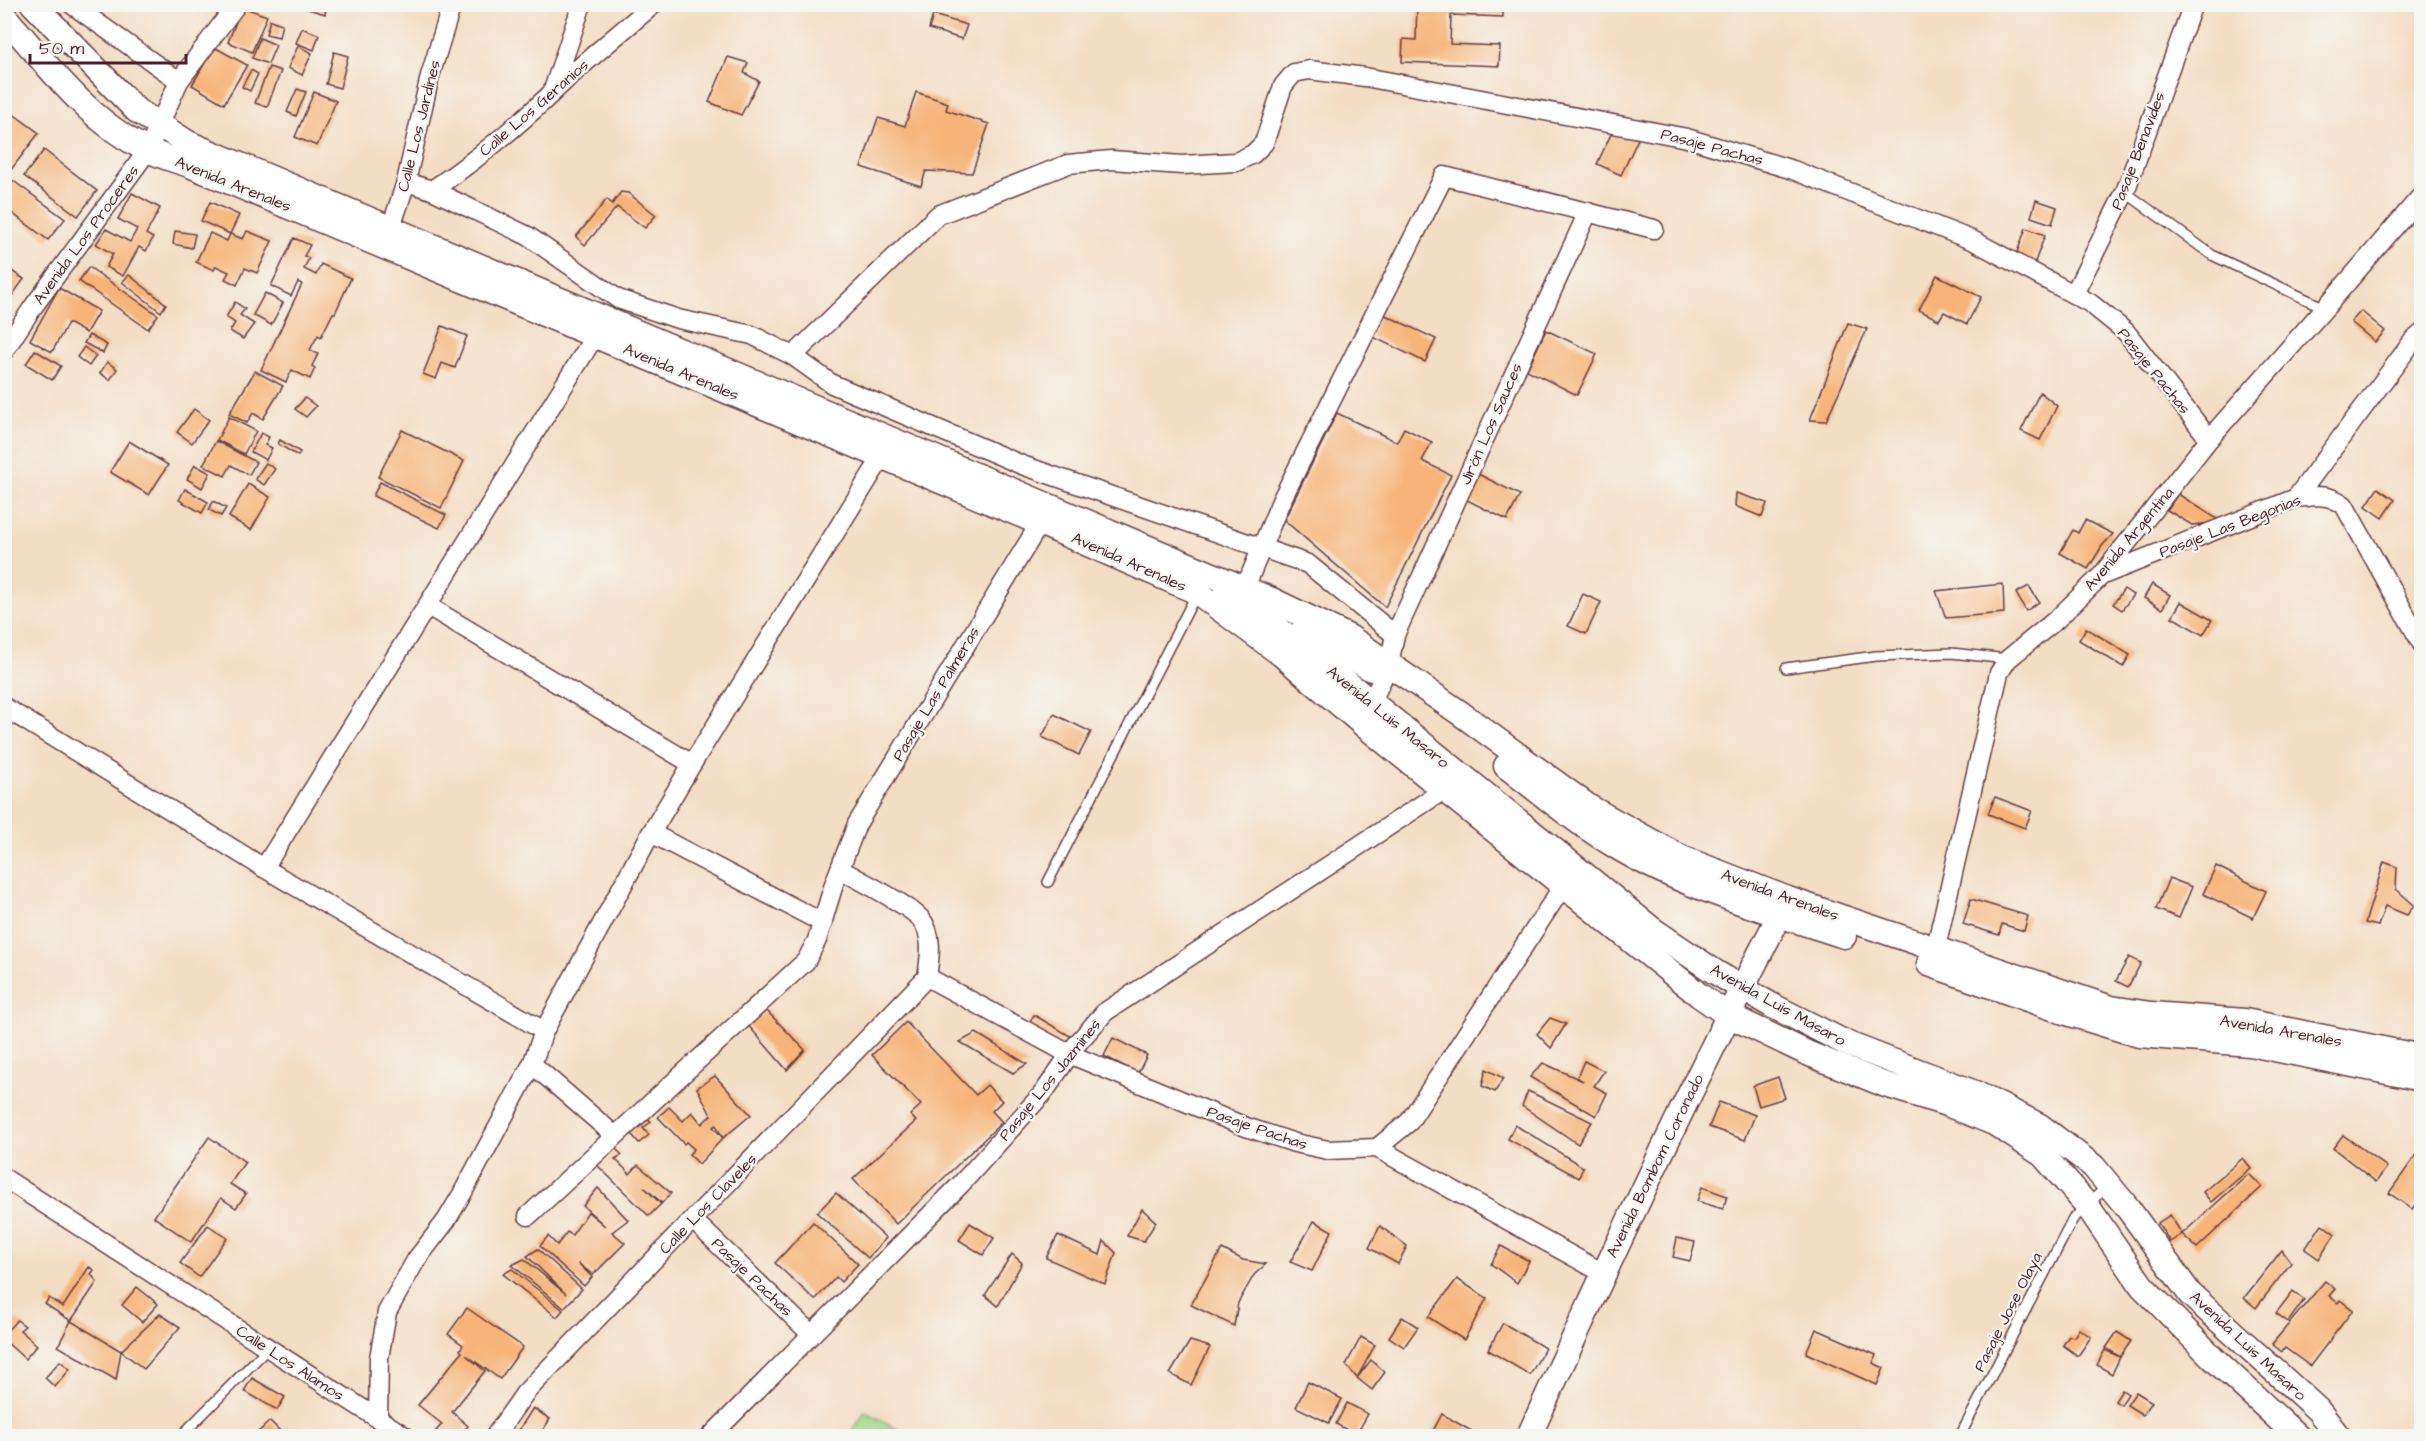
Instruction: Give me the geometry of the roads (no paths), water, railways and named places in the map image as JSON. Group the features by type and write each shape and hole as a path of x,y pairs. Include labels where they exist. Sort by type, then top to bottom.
{"main road":[{"path":"33,4 136,110 188,142 388,238"},
{"name":"Avenida Arenales","path":"4,16 78,99 110,126 148,150 388,238 600,328 882,457 1040,523 1200,582 1281,654 1368,715"},
{"path":"600,328 1240,599 1349,637 1415,697 1471,737 1560,809 1618,848 1671,874 1784,907 1934,957 2061,1011 2139,1035 2250,1044 2421,1079"},
{"path":"1240,599 1264,619 1386,670"},
{"name":"Avenida Luis Masaro","path":"1264,619 1368,715 1444,790 1699,995 1728,1015 1807,1053 1883,1084 1947,1104 1994,1123 2043,1155 2086,1204 2142,1286 2297,1437"},
{"name":"Avenida Luis Masaro","path":"1368,715 1653,930 1742,988 1848,1044 1975,1093 2040,1126 2093,1166 2190,1294 2318,1410 2338,1437"},
{"name":"Avenida Bombom Coronado","path":"1529,1437 1603,1273 1728,1015 1784,907"},
{"name":"Avenida Arenales","path":"1934,957 2111,1008 2151,1014 2244,1021 2421,1057"}],"street":[{"path":"70,4 179,81"},
{"name":"Avenida Los Proceres","path":"4,351 33,307 148,150 179,81 237,4"},
{"name":"Calle Los Jardines","path":"388,238 406,182 430,76 452,4"},
{"path":"553,92 582,4"},
{"name":"Calle Los Geranios","path":"432,190 537,109 553,92 654,4"},
{"name":"Pasaje Benavides","path":"2074,294 2125,192 2193,4"},
{"name":"Pasaje Pachas","path":"793,356 938,215 1068,164 1111,160 1182,165 1236,162 1253,154 1264,143 1283,86 1294,72 1309,70 1365,77 1687,138 1793,170 1974,241 2090,303 2126,332 2209,440"},
{"path":"1240,599 1281,501 1444,176 1654,229"},
{"path":"406,182 432,190 528,236 618,299 678,319 752,335 793,356 832,384 1022,465 1262,546 1308,564 1395,635"},
{"name":"Avenida Argentina","path":"1934,957 1999,673 2008,659 2057,619 2101,576 2209,440 2421,195"},
{"name":"Jirón Los Sauces","path":"1386,670 1395,635 1588,212"},
{"path":"264,868 600,328"},
{"path":"2296,498 2421,333"},
{"path":"378,1419 379,1358 387,1312 416,1260 446,1221 532,1064 544,1031 651,833 882,457"},
{"name":"Pasaje Las Begonias","path":"2101,576 2296,498 2320,495 2334,497 2344,505 2419,630"},
{"name":"Pasaje Las Palmeras","path":"528,1216 806,961 817,940 857,824 1040,523"},
{"path":"428,606 692,764"},
{"path":"1368,715 1386,670"},
{"path":"4,707 264,868 544,1031"},
{"name":"Pasaje Los Jazmines","path":"711,1437 961,1184 1044,1092 1069,1054 1105,1012 1444,790"},
{"path":"651,833 823,923"},
{"path":"840,869 921,919 928,934 930,953 927,976"},
{"path":"1563,886 1409,1122 1377,1148 1603,1273"},
{"name":"Pasaje Pachas","path":"927,976 1069,1054 1246,1127 1295,1143 1328,1149 1377,1148"},
{"name":"Calle Los Claveles","path":"495,1437 525,1394 927,976"},
{"path":"532,1064 614,1135"},
{"name":"Calle Los Alamos","path":"4,1178 405,1437"},
{"name":"Pasaje Pachas","path":"693,1220 811,1334"}],"lane":[{"path":"2125,192 2211,255 2325,308"},
{"path":"1048,882 1200,582"},
{"path":"1786,668 1887,655 1951,653 2008,659"},
{"name":"Pasaje Jose Olaya","path":"1960,1437 2073,1219 2108,1185"},
{"path":"181,1437 267,1349"}]}
